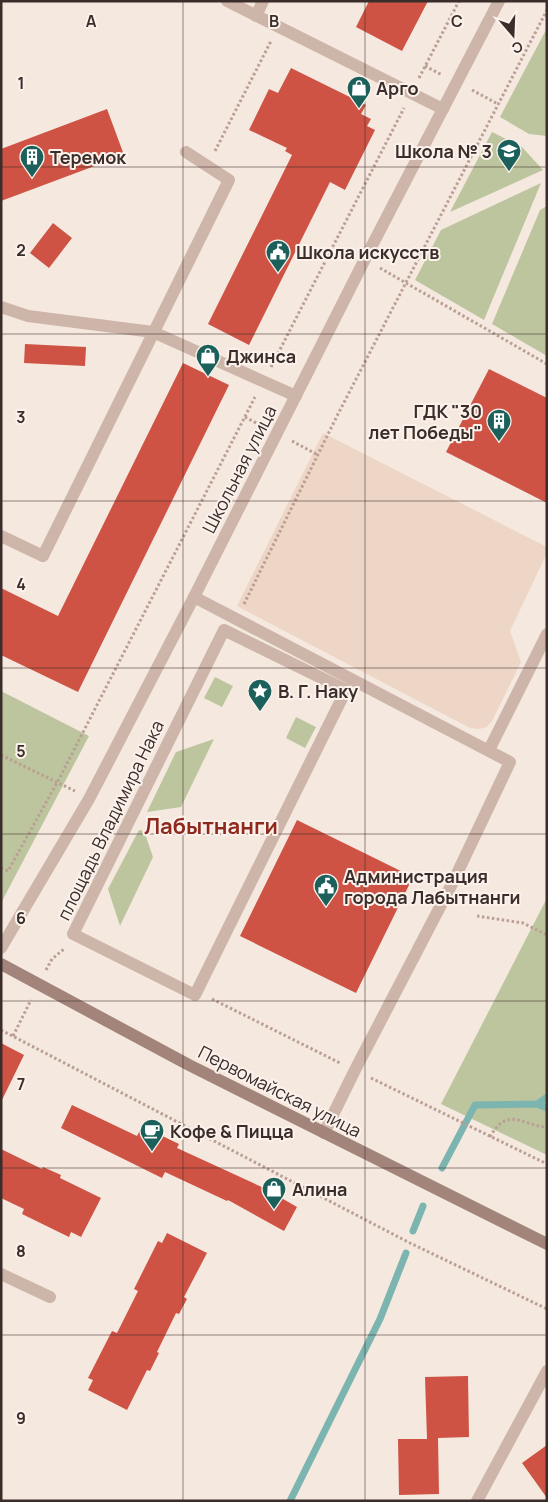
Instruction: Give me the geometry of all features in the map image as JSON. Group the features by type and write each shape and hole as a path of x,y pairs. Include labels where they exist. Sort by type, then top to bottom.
{"main road":[{"name":"Первомайская улица","path":"1,964 189,1065 547,1244"}],"street":[{"path":"227,1 444,109"},
{"path":"256,16 263,1"},
{"name":"Школьная улица","path":"1,948 88,799 194,597 365,259 499,1"},
{"path":"1,536 43,556 229,180 186,152"},
{"path":"1,307 28,316 154,332 296,396"},
{"path":"194,597 510,762 453,882 324,1133"},
{"name":"площадь Владимира Нака","path":"224,630 346,690 197,991 195,995 72,934 224,630"},
{"path":"489,750 547,634"},
{"path":"1,1274 50,1297"},
{"path":"477,1501 547,1371"}],"path":[{"path":"394,305 547,10"},
{"path":"208,165 278,27"},
{"path":"365,259 547,364"},
{"path":"1,755 58,781 8,871 1,868"},
{"path":"477,916 523,923 547,936"},
{"path":"13,1036 52,959 78,937"},
{"path":"197,991 276,1030"},
{"path":"1,1030 410,1243 547,1309"},
{"path":"445,1114 547,1164"},
{"path":"490,1137 497,1125 505,1120 526,1121 547,1127"}],"green space":[{"path":"547,28 547,136 529,134 500,117"},
{"path":"492,132 522,147 543,170 450,212"},
{"path":"541,183 484,320 415,280 441,230"},
{"path":"547,206 547,356 492,324 540,210"},
{"path":"215,677 233,686 222,707 204,698"},
{"path":"1,691 89,736 1,903"},
{"path":"296,717 316,727 305,748 286,738"},
{"path":"214,739 181,807 147,812 176,752"},
{"path":"139,830 144,831 153,857 120,926 108,889"},
{"path":"547,898 547,1155 441,1104"}],"shaded area":[{"path":"323,433 547,547 547,553 510,631 521,662 492,721 487,727 479,729 470,728 237,606"}],"building":[{"path":"369,1 428,1 402,51 356,27"},
{"path":"291,68 366,105 361,114 371,119 367,126 375,130 345,190 330,182 249,345 208,324 292,155 285,151 287,148 249,130 269,89 278,93"},
{"name":"Теремок","path":"107,109 124,155 1,201 1,149"},
{"path":"53,223 72,238 49,268 30,253"},
{"path":"25,344 86,347 85,366 24,363"},
{"path":"183,363 229,385 78,692 1,655 1,588 58,616"},
{"name":"ГДК \"30 лет Победы\"","path":"489,369 547,398 547,503 446,452"},
{"name":"Администрация города Лабытнанги","path":"297,820 413,877 356,993 240,936"},
{"path":"1,1043 24,1055 1,1102"},
{"path":"72,1105 137,1136 142,1126 179,1144 177,1148 264,1188 297,1207 284,1231 228,1200 165,1172 162,1178 61,1128"},
{"path":"1,1149 42,1169 43,1167 61,1175 60,1178 101,1198 81,1237 71,1232 69,1237 22,1214 24,1209 1,1198"},
{"path":"167,1233 207,1253 184,1297 187,1299 179,1314 176,1313 150,1371 147,1370 127,1410 88,1390 93,1380 88,1378 112,1331 117,1333 138,1291 134,1289 158,1241 162,1243"},
{"path":"468,1376 469,1437 438,1438 439,1494 399,1495 398,1439 427,1439 425,1377"},
{"path":"547,1445 547,1498 522,1463"}],"waterway":[{"path":"537,1104 547,1097"},
{"path":"442,1168 475,1105 537,1104 547,1108"},
{"path":"413,1231 423,1206"},
{"path":"290,1501 380,1319 406,1253"}],"place":[{"name":"Арго","path":"359,109"},
{"name":"Школа № 3","path":"509,172"},
{"name":"Теремок","path":"32,178"},
{"name":"Школа искусств","path":"278,273"},
{"name":"Джинса","path":"208,377"},
{"name":"ГДК \"30 лет Победы\"","path":"499,442"},
{"name":"В. Г. Наку","path":"260,712"},
{"name":"Администрация города Лабытнанги","path":"326,907"},
{"name":"Кофе & Пицца","path":"152,1152"},
{"name":"Алина","path":"274,1210"}],"district":[{"name":"Лабытнанги","path":"211,826"}]}
